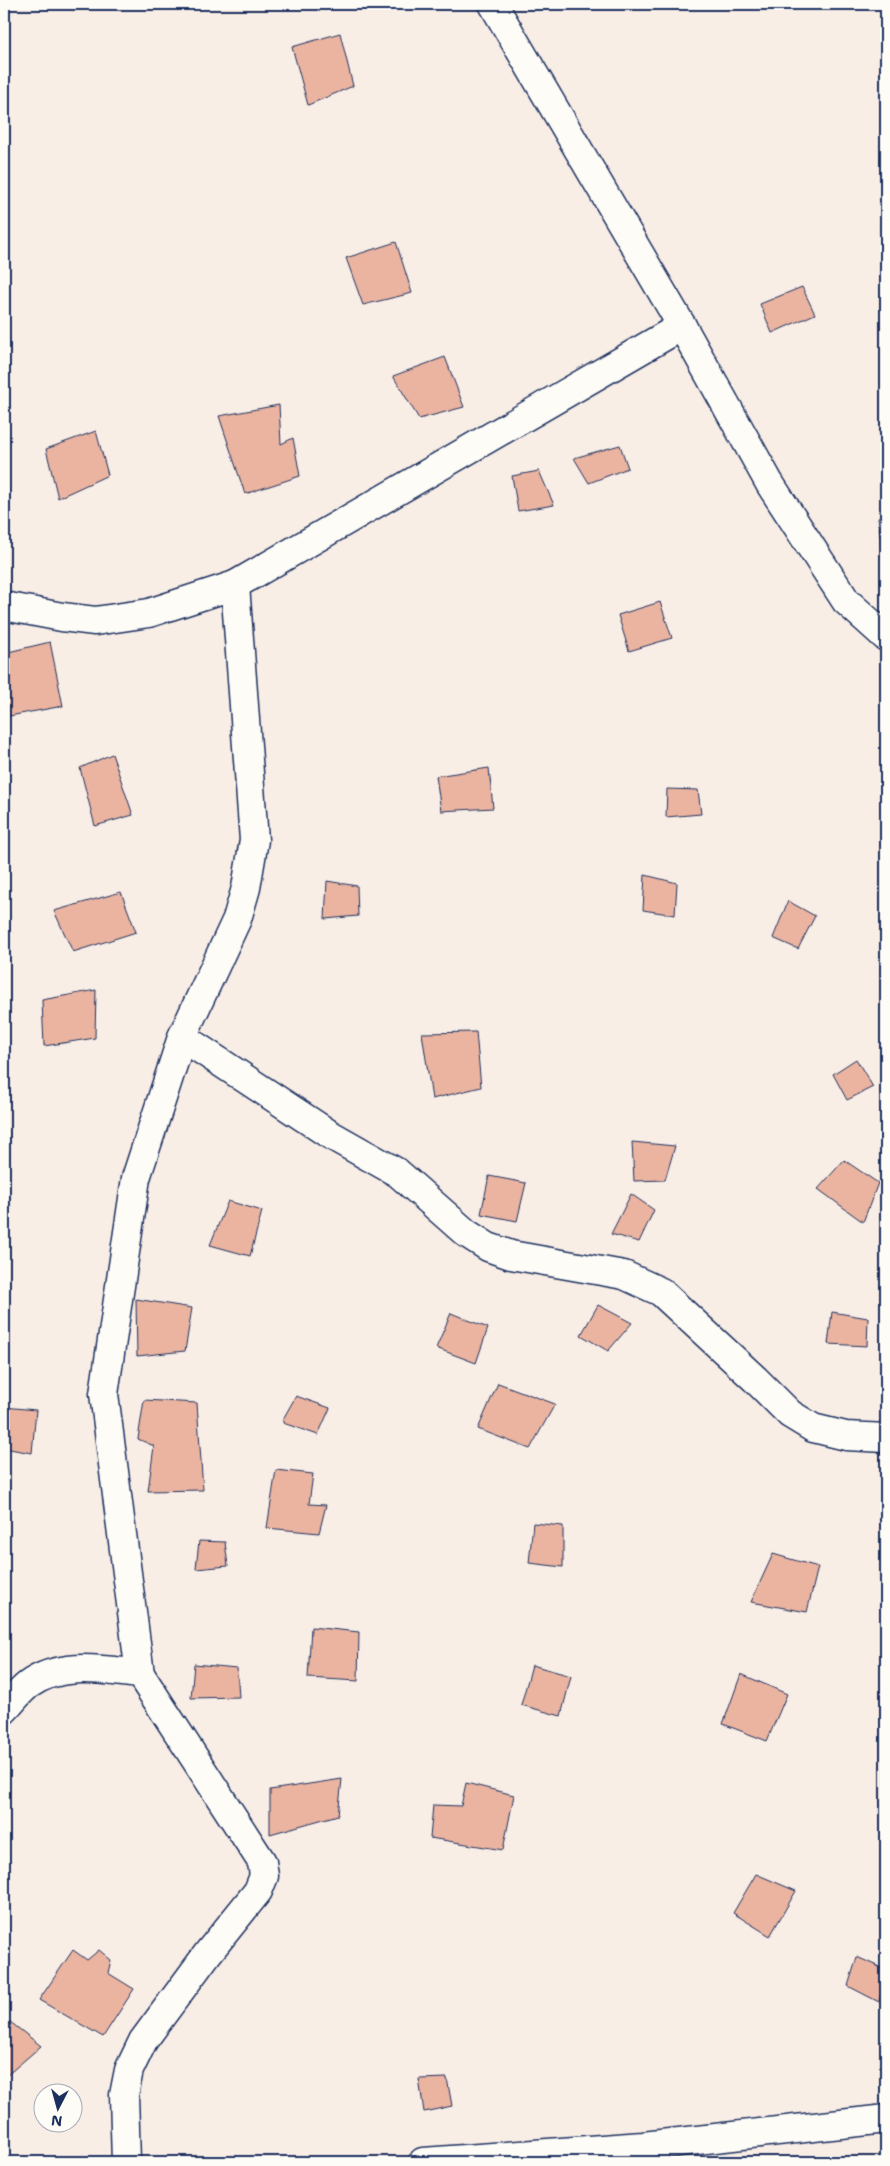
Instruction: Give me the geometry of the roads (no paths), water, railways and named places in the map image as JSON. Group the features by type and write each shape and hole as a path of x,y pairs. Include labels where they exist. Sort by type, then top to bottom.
{"street":[{"path":"493,4 682,326 770,484 846,602 886,637"},
{"path":"4,606 95,621 149,614 235,585 682,326"},
{"path":"126,2162 124,2095 128,2070 142,2041 258,1890 264,1876 262,1862 140,1674 104,1394 136,1178 182,1037 237,919 246,888 254,840 235,585"},
{"path":"182,1037 329,1134 398,1173 466,1233 488,1247 511,1255 624,1275 661,1292 790,1414 813,1428 837,1434 886,1438"},
{"path":"4,1710 29,1685 54,1673 75,1669 140,1674"},
{"path":"423,2162 643,2146 886,2119"}]}
